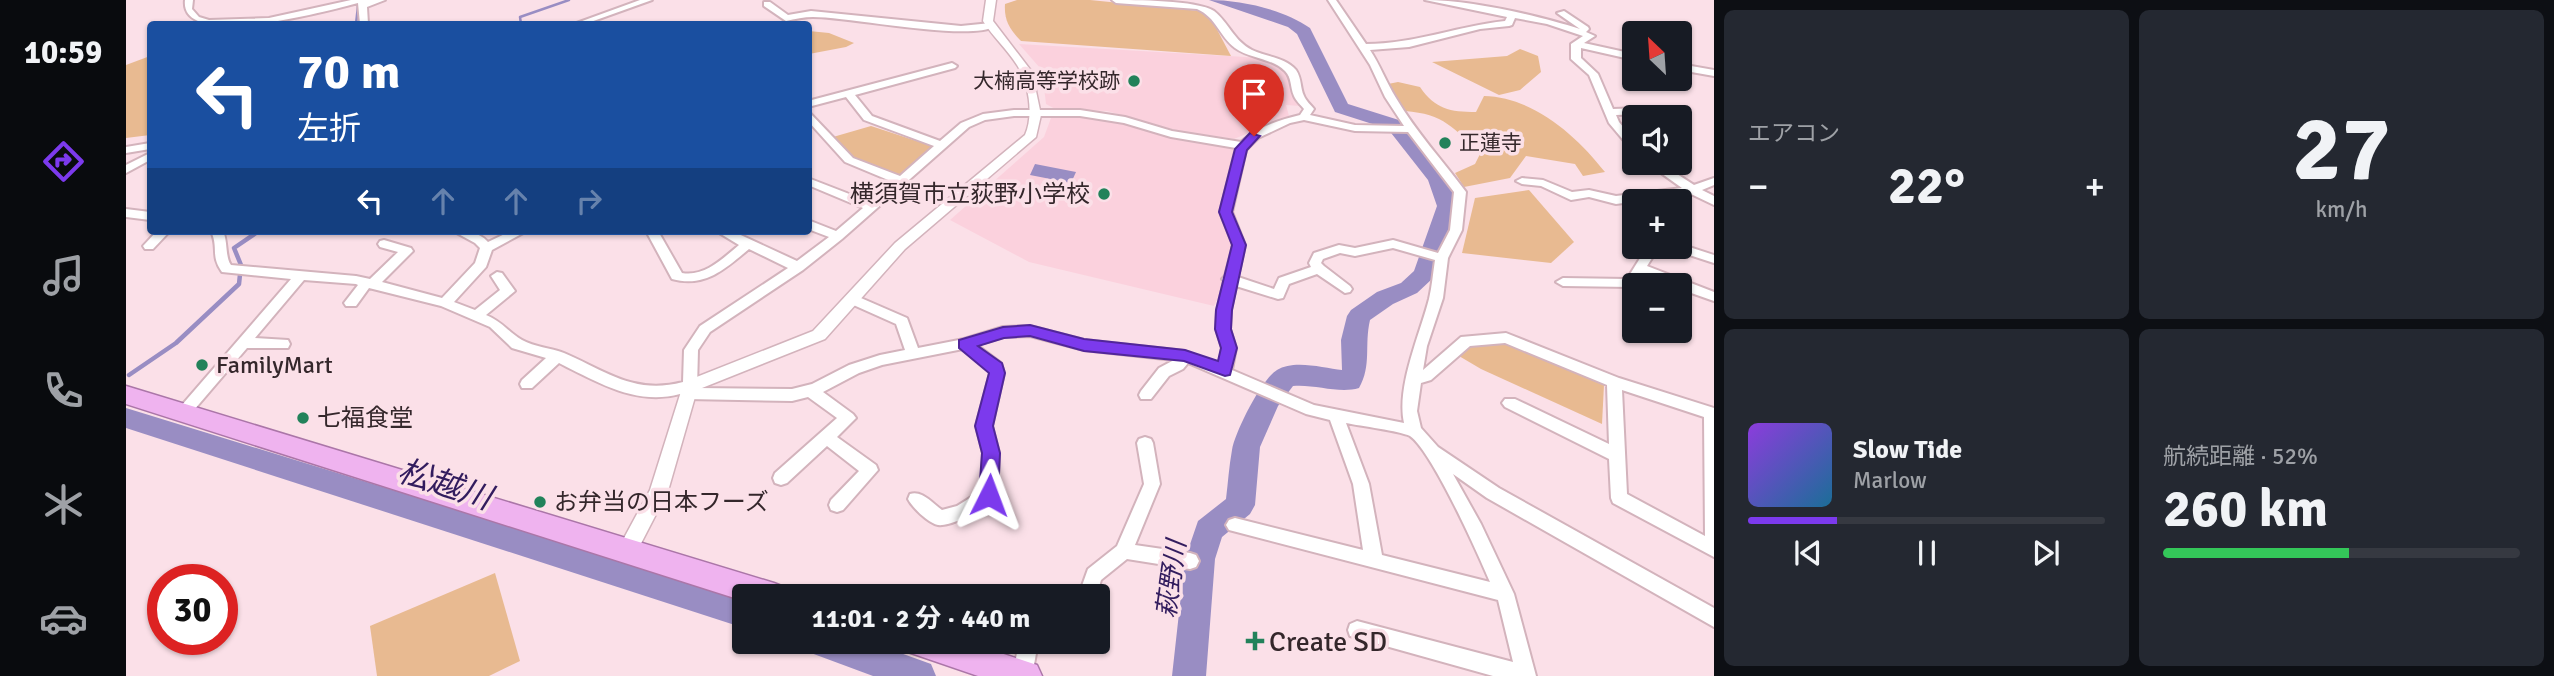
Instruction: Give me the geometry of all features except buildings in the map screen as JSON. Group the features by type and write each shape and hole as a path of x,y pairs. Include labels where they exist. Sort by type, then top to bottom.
{"highway":[{"path":"126,395 732,584"},
{"path":"956,654 1025,676"}],"street":[{"path":"189,0 188,9 196,19 202,21"},
{"path":"269,21 381,0"},
{"path":"587,21 648,0"},
{"path":"689,389 819,335 855,300 900,246 1030,137 1036,126 1036,114 1029,71 991,26 987,16 992,0"},
{"path":"1116,0 1158,2 1210,11 1238,46 1286,67 1299,81 1299,97 1309,109 1304,117"},
{"path":"1332,0 1364,47 1411,129 1460,192 1456,230 1438,256 1436,298 1420,346 1409,411 1414,431 1432,451 1475,529 1504,594 1525,676 1357,630"},
{"path":"1429,0 1549,22 1590,36"},
{"path":"362,2 364,21"},
{"path":"767,4 786,18 811,15 961,29 991,26"},
{"path":"1561,13 1584,27 1590,36"},
{"path":"1364,47 1412,46 1475,27 1508,23 1512,15"},
{"path":"1576,44 1590,36"},
{"path":"1576,44 1622,54"},
{"path":"1576,44 1576,60 1592,74 1608,112 1622,130"},
{"path":"812,103 952,66"},
{"path":"1692,69 1714,73"},
{"path":"847,92 868,118 942,145"},
{"path":"1608,112 1622,112"},
{"path":"627,551 659,491 689,389 691,350 705,330 798,267 838,236 965,125 983,117 1100,115 1171,134 1243,146"},
{"path":"1225,370 1229,348 1223,329 1229,279 1239,258 1239,245 1226,212 1243,146 1254,136 1287,121 1304,117 1355,128 1411,129"},
{"path":"812,118 849,160 902,181"},
{"path":"812,131 821,128"},
{"path":"126,150 147,146"},
{"path":"126,170 147,158"},
{"path":"1671,175 1714,201"},
{"path":"1522,181 1543,183 1571,196 1589,193 1622,202"},
{"path":"1616,200 1693,190 1714,181"},
{"path":"812,183 872,207"},
{"path":"126,213 147,216"},
{"path":"812,226 838,236"},
{"path":"149,246 160,235"},
{"path":"219,235 222,242 221,261 227,269 370,283 445,303 495,324 517,344 557,356 616,385 638,391 667,392 689,389 792,395 811,391 854,369 913,353 965,344 1003,332 1030,331 1084,345 1185,356 1225,370 1311,410 1414,431"},
{"path":"468,235 479,240 486,248"},
{"path":"445,303 481,264 486,248 513,235"},
{"path":"654,235 677,276 688,280 703,278 748,244"},
{"path":"730,235 798,267"},
{"path":"351,303 407,251 384,244"},
{"path":"1345,289 1319,269 1315,263 1318,256 1339,250 1355,252 1393,244 1438,256"},
{"path":"1692,252 1714,259"},
{"path":"1563,282 1631,283 1645,259"},
{"path":"1639,268 1714,297"},
{"path":"1229,279 1278,295 1284,281 1319,269"},
{"path":"183,413 301,275"},
{"path":"475,317 508,291 497,276"},
{"path":"855,300 902,321 913,353"},
{"path":"1414,379 1426,376 1466,341 1506,338 1614,382 1713,414 1713,549 1619,498 1614,382"},
{"path":"243,343 282,344"},
{"path":"916,499 939,518 961,512 989,495 991,453 984,426 997,373 996,367 965,344"},
{"path":"527,384 557,356"},
{"path":"1146,395 1164,372 1178,365 1185,356"},
{"path":"781,478 848,418 811,391"},
{"path":"1510,403 1617,455"},
{"path":"1336,416 1364,497 1374,562"},
{"path":"826,437 870,470 837,505"},
{"path":"1091,584 1094,575 1124,551 1152,484 1145,443"},
{"path":"1432,451 1493,493 1714,618"},
{"path":"1236,525 1504,594"},
{"path":"1124,551 1190,561"},
{"path":"1025,676 1028,654"}],"shaded area":[{"path":"1017,0 1090,0 1200,11 1211,18 1231,56 1021,41 1010,28 1005,15 1005,4"},
{"path":"812,31 829,33 854,43 812,53"},
{"path":"1019,44 1263,58 1288,73 1294,98 1300,106 1286,105 1289,116 1234,139 1179,131 1107,111 1057,110 1046,104 1044,87 1050,84 1051,69 1040,68"},
{"path":"1520,49 1538,56 1541,72 1520,90 1499,95 1432,62 1507,56"},
{"path":"147,57 147,135 126,138 126,65"},
{"path":"1398,82 1420,87 1437,105 1451,110 1476,112 1484,96 1520,103 1552,120 1567,132 1605,172 1583,176 1575,164 1526,156 1510,178 1464,187 1455,173 1475,164 1480,154 1439,119 1405,111 1388,84"},
{"name":"横須賀市立荻野小学校","path":"1092,116 1233,146 1239,151 1225,213 1238,258 1214,306 1029,262 950,220 1044,137 1051,118"},
{"path":"871,126 935,147 901,176 853,157 833,137"},
{"path":"1035,164 1076,172 1071,183 1030,175"},
{"path":"1529,190 1574,242 1551,263 1462,253 1475,198"},
{"path":"1508,342 1604,385 1602,424 1481,369 1459,356 1471,344"},
{"path":"495,573 520,661 489,676 377,676 370,626"}],"waterway":[{"path":"354,0 358,6 356,21"},
{"path":"521,21 520,17 569,0"},
{"name":"萩野川","path":"1189,676 1200,559 1209,530 1240,505 1246,447 1267,401 1286,377 1308,375 1350,381 1355,372 1353,340 1359,316 1385,298 1409,288 1424,274 1447,206 1438,179 1395,125 1341,108 1304,31 1294,24 1216,0"},
{"path":"129,375 176,343 239,284 241,265 234,248 253,235"},
{"name":"松越川","path":"126,418 732,609"},
{"name":"松越川","path":"857,654 919,676"}],"place":[{"name":"大楠高等学校跡","path":"1134,81"},
{"name":"正蓮寺","path":"1445,143"},
{"name":"横須賀市立荻野小学校","path":"1104,194"},
{"name":"FamilyMart","path":"202,365"},
{"name":"七福食堂","path":"303,418"},
{"name":"お弁当の日本フーズ","path":"540,502"},
{"name":"Create SD","path":"1255,641"}],"route":[{"path":"989,495 991,453 984,426 997,373 996,367 965,344 1003,332 1030,331 1084,345 1185,356 1225,370 1229,348 1223,329 1224,310 1229,279 1239,258 1239,245 1226,212 1241,149 1254,136"}]}
